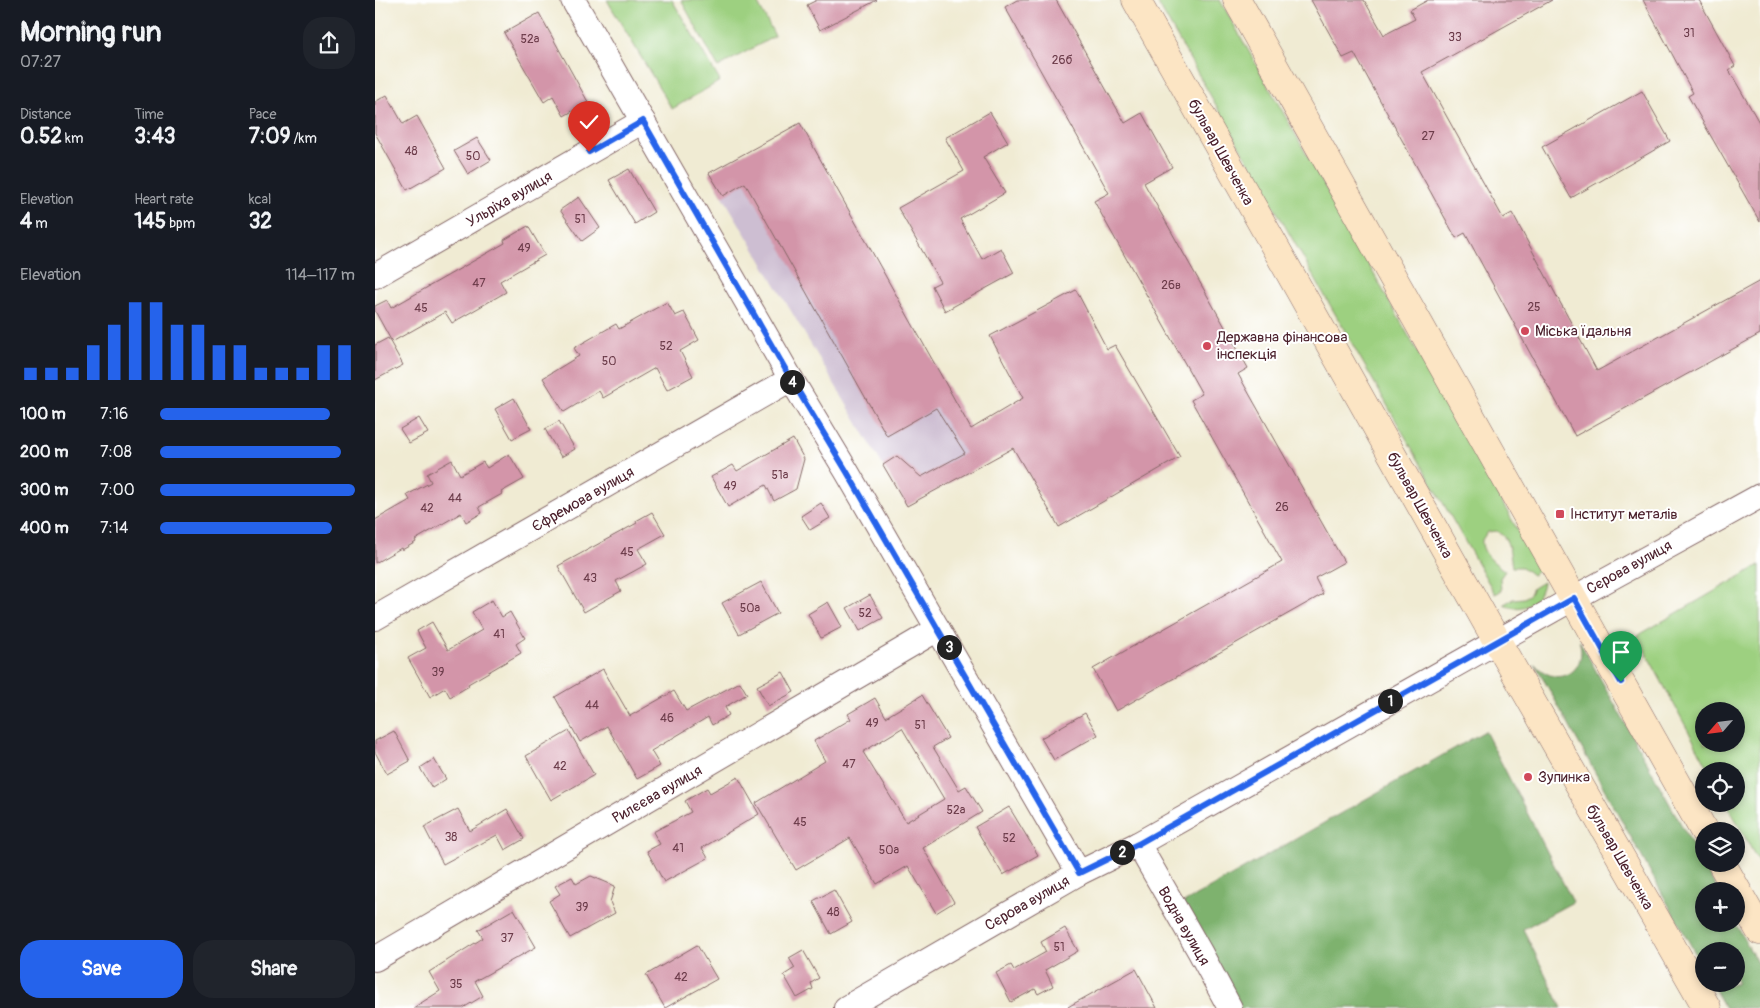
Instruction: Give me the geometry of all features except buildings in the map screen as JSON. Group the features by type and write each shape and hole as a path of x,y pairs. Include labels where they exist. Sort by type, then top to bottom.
{"main road":[{"name":"бульвар Шевченка","path":"1136,0 1497,641 1707,1008"},
{"path":"1237,0 1699,822"},
{"path":"1727,872 1760,931"}],"street":[{"path":"573,0 1079,873"},
{"name":"Ульріха вулиця","path":"375,276 643,121"},
{"name":"Єфремова вулиця","path":"375,618 791,379"},
{"name":"Сєрова вулиця","path":"846,1008 1079,873 1138,844 1497,641 1760,496"},
{"name":"Рилєєва вулиця","path":"375,959 938,629"},
{"name":"Водна вулиця","path":"1138,844 1230,1008"}],"shaded area":[{"path":"800,123 989,461 907,506 709,173"}],"green space":[{"path":"607,0 672,0 720,81 672,109"},
{"path":"681,0 756,0 775,36 718,67"},
{"path":"1156,0 1220,0 1540,570 1532,575 1522,567 1512,567 1509,546 1504,537 1496,531 1487,532 1482,540 1484,550 1489,558 1505,571 1500,578 1501,591 1495,594"},
{"path":"1760,565 1760,865 1745,837 1745,822 1737,822 1731,812 1745,812 1745,762 1705,762 1700,752 1745,752 1745,702 1695,702 1695,743 1637,636"},
{"path":"1543,582 1538,595 1530,604 1518,608 1504,604 1513,599 1524,598 1530,594 1533,588"},
{"path":"1579,640 1695,849 1695,872 1707,872 1713,882 1695,882 1695,932 1740,932 1760,968 1760,1008 1725,1008 1716,992 1745,992 1745,942 1695,942 1695,953 1535,664 1544,672 1553,676 1569,674 1575,669 1581,651"},
{"path":"1485,731 1573,902 1523,929 1562,1008 1237,1008 1180,905"}],"place":[{"name":"Міська їдальня","path":"1525,331"},
{"name":"Державна фінансова інспекція","path":"1207,346"},
{"name":"Інститут металів","path":"1560,514"},
{"name":"Зупинка","path":"1528,777"}],"route":[{"path":"589,152 643,121 1079,873 1138,844 1574,598 1621,682"}]}
